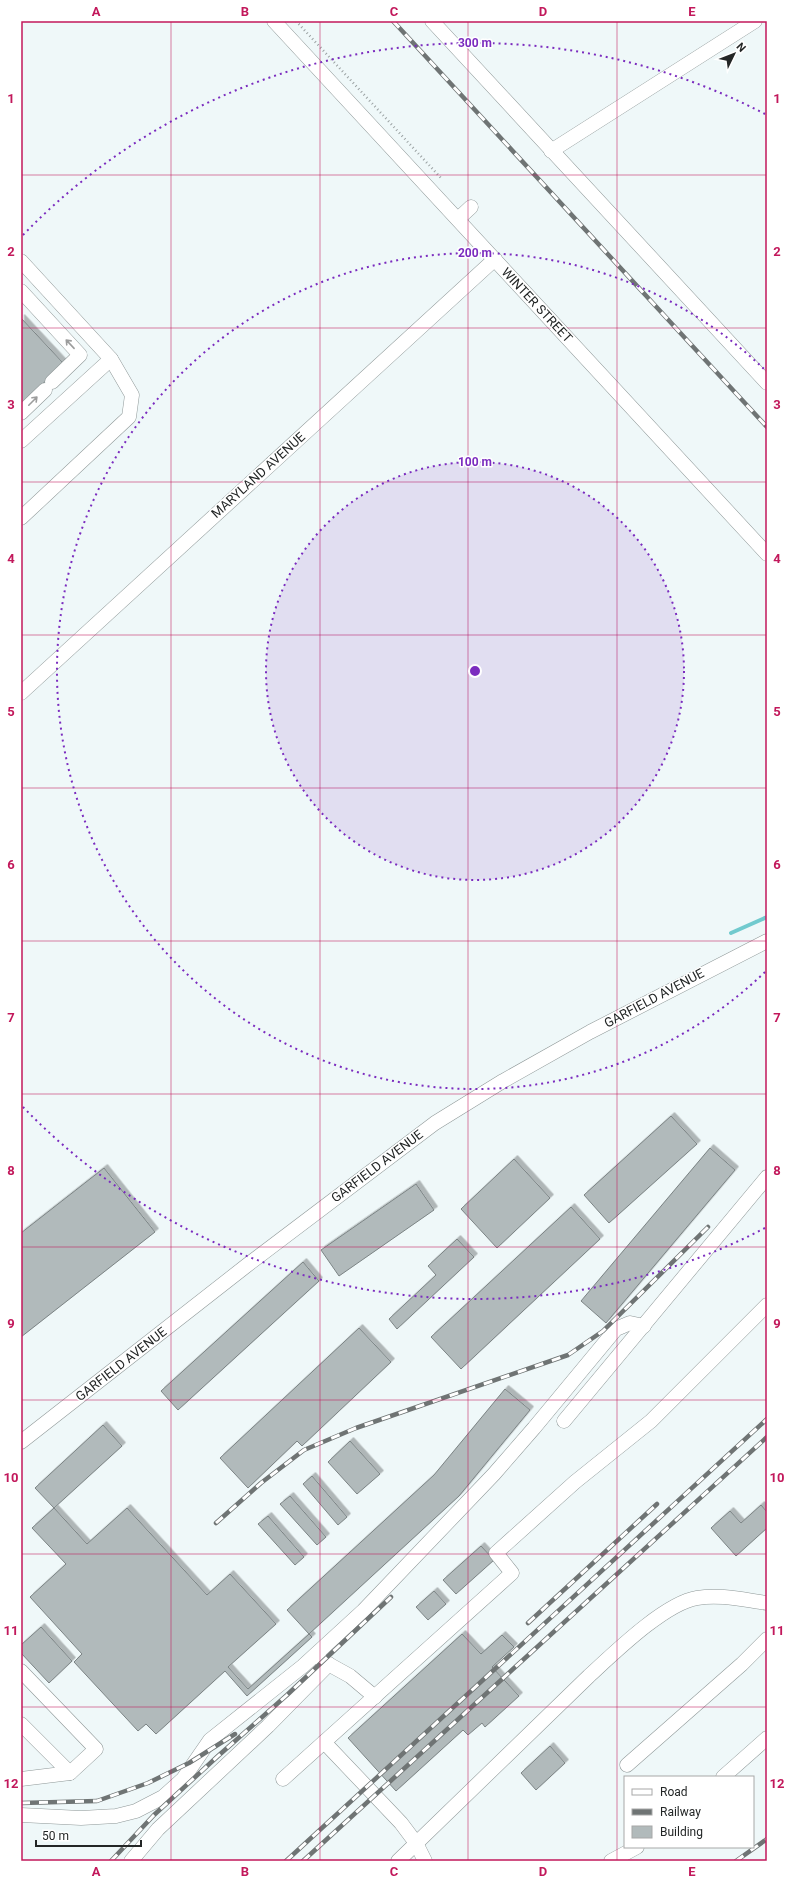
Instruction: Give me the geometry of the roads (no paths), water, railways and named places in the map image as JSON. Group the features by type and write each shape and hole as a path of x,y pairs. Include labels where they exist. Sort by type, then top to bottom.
{"street":[{"name":"WINTER STREET","path":"274,21 495,258 767,554"},
{"path":"432,21 767,383"},
{"path":"551,151 755,21"},
{"path":"458,219 471,207"},
{"name":"MARYLAND AVENUE","path":"21,693 495,258"},
{"path":"21,261 111,359 132,395 129,417 21,518"},
{"path":"21,291 80,355 21,413"},
{"path":"21,441 111,359"},
{"name":"GARFIELD AVENUE","path":"21,1442 246,1266 435,1123 503,1081 590,1032 767,941"},
{"path":"564,1422 767,1176"},
{"path":"283,1779 512,1573 496,1553 575,1482 651,1421 767,1305"},
{"path":"21,1816 81,1818 116,1816 148,1806 167,1794 183,1779 210,1740 315,1655 364,1611 479,1490 534,1428 616,1329 630,1323 644,1326"},
{"path":"398,1861 589,1676 625,1644 664,1614 680,1604 698,1598 727,1598 767,1603"},
{"path":"628,1765 742,1664 767,1639"},
{"path":"315,1655 360,1684 375,1697"},
{"path":"130,1861 145,1843 273,1721 329,1664"},
{"path":"21,1671 96,1749 70,1773 21,1779"},
{"path":"21,1724 70,1773"},
{"path":"724,1776 767,1738"},
{"path":"324,1742 401,1823 416,1843 425,1861"},
{"path":"167,1794 180,1809"},
{"path":"611,1861 634,1848"}],"waterway":[{"path":"731,933 767,917"}],"railway":[{"path":"393,21 767,427"},
{"path":"216,1523 261,1483 304,1450 356,1428 568,1355 603,1331 708,1227"},
{"path":"286,1861 767,1419"},
{"path":"303,1861 767,1437"},
{"path":"528,1623 657,1504"},
{"path":"111,1861 154,1815 287,1695 391,1597"},
{"path":"21,1803 97,1801 148,1783 189,1763 235,1734"},
{"path":"736,1861 767,1839"}]}
